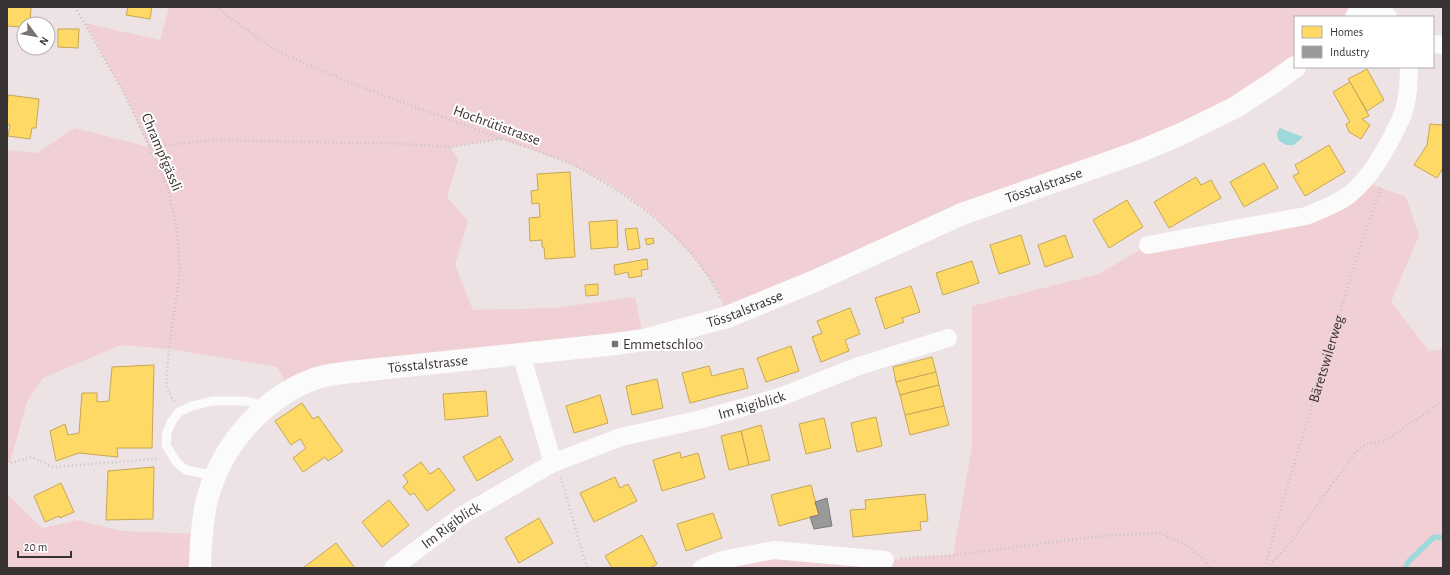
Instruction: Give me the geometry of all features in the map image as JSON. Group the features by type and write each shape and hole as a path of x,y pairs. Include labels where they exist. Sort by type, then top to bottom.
{"main road":[{"path":"1357,16 1366,7"},
{"name":"Tösstalstrasse","path":"200,568 201,534 207,503 216,474 232,445 244,429 267,406 290,390 317,378 350,372 644,340 727,317 824,276 962,214 1141,151 1180,135 1236,107 1294,68"}],"street":[{"path":"1378,7 1387,16"},
{"path":"1148,245 1306,216 1328,207 1348,195 1364,181 1373,170 1401,118 1405,107 1409,86 1409,68"},
{"name":"Im Rigiblick","path":"393,568 463,515 553,463 621,437 702,419 780,397 859,366 948,338"},
{"path":"521,354 553,463"},
{"path":"702,568 722,560 774,550 885,560"}],"lane":[{"path":"216,474 206,474 186,470 177,464 166,445 167,432 172,421 179,412 192,406 212,401 244,401 267,406"}],"path":[{"name":"Chrampfgässli","path":"75,7 126,97 168,188 177,230 180,272 169,349 166,386 179,412"},
{"name":"Hochrütistrasse","path":"216,7 254,35 286,55 321,70 501,139 569,163 614,187 655,217 693,256 716,288 727,317"},
{"path":"149,147 211,140 407,144 451,147 501,139"},
{"name":"Bäretswilerweg","path":"1266,568 1276,524 1351,277 1382,185"},
{"path":"1266,568 1289,544 1354,453 1366,444 1385,441 1443,401"},
{"path":"7,464 31,457 52,467 78,466 153,460 170,454"},
{"path":"553,463 560,474 587,568"},
{"path":"885,560 953,555 1101,536 1159,533 1187,545 1206,562 1209,568"}],"shaded area":[{"path":"169,7 1366,7 1357,16 1294,16 1294,68 1274,82 727,317 723,303 716,288 693,256 655,217 614,187 569,163 501,139 451,147 458,160 447,197 468,221 455,265 473,310 554,308 635,297 644,340 290,390 277,367 169,349 121,345 43,378 27,402 10,462 7,464 7,150 37,153 75,128 149,147 126,97 85,23 160,40"},
{"path":"1363,181 1406,197 1419,235 1391,302 1429,351 1443,349 1443,568 702,568 774,550 885,560 953,555 972,447 972,306 1099,274 1148,245 1306,216"},
{"path":"7,494 42,528 78,520 121,531 201,534 200,568 7,568"}],"water":[{"path":"1280,128 1303,137 1294,145 1286,145 1278,140 1277,133"}],"building: Homes":[{"path":"7,7 31,7 30,16 16,16 16,27 7,26"},
{"path":"128,7 152,7 150,19 126,15"},
{"path":"58,29 79,29 78,48 58,47"},
{"path":"1367,69 1384,100 1367,111 1348,79"},
{"path":"1350,82 1369,116 1362,119 1370,125 1361,139 1349,132 1346,124 1350,122 1333,92"},
{"path":"8,95 39,99 36,128 32,128 30,139 8,136 10,125 7,124"},
{"path":"1430,124 1443,125 1443,168 1437,178 1414,165 1427,145"},
{"path":"1329,145 1345,172 1305,196 1293,176 1299,173 1295,165"},
{"path":"1264,163 1278,188 1244,207 1230,182"},
{"path":"570,172 575,257 545,259 542,240 530,241 529,218 540,217 539,203 532,204 531,191 538,190 537,174"},
{"path":"1196,177 1201,185 1211,180 1221,198 1169,228 1154,202"},
{"path":"1127,200 1143,227 1109,248 1093,220"},
{"path":"617,220 618,247 591,249 589,222"},
{"path":"637,228 640,248 628,250 625,229"},
{"path":"1021,235 1030,264 999,274 990,245"},
{"path":"1065,235 1073,257 1045,267 1038,245"},
{"path":"653,238 654,243 647,245 645,239"},
{"path":"647,259 648,269 641,270 642,276 629,278 628,272 615,275 614,265"},
{"path":"972,261 979,283 943,295 936,273"},
{"path":"598,284 598,295 586,296 585,285"},
{"path":"911,286 920,312 902,318 904,322 885,329 875,298"},
{"path":"850,308 860,334 845,340 849,351 821,362 812,337 822,333 817,321"},
{"path":"791,346 799,371 766,382 757,358"},
{"path":"932,357 936,372 896,382 893,367"},
{"path":"154,365 152,448 117,448 118,457 79,453 56,461 50,431 65,424 68,435 79,433 82,393 97,393 97,402 109,401 112,367"},
{"path":"709,366 712,376 743,368 748,388 690,403 682,373"},
{"path":"936,372 939,385 900,395 896,382"},
{"path":"657,379 663,408 632,415 626,386"},
{"path":"939,385 944,406 905,415 900,395"},
{"path":"486,391 488,416 445,420 443,394"},
{"path":"600,395 608,423 574,433 566,406"},
{"path":"302,403 313,419 318,416 343,451 328,461 325,457 303,472 293,458 306,448 300,439 291,445 275,421"},
{"path":"944,406 949,425 910,435 905,415"},
{"path":"876,417 882,446 857,452 851,423"},
{"path":"824,418 831,448 806,454 799,424"},
{"path":"761,425 770,460 749,465 741,431"},
{"path":"741,431 749,465 729,470 721,436"},
{"path":"500,436 513,460 477,481 463,457"},
{"path":"680,452 681,458 698,453 705,478 662,491 653,460"},
{"path":"421,462 430,474 439,468 455,490 427,511 414,493 410,495 403,487 408,482 403,475"},
{"path":"154,467 153,519 106,520 108,471"},
{"path":"615,477 620,488 628,484 637,501 594,522 580,493"},
{"path":"61,483 74,512 45,522 34,496"},
{"path":"811,485 819,515 779,526 771,495"},
{"path":"925,494 928,521 920,522 921,530 853,537 850,510 866,509 865,500"},
{"path":"389,500 409,525 382,547 362,522"},
{"path":"713,513 722,538 686,551 677,524"},
{"path":"539,518 553,543 519,563 505,538"},
{"path":"642,535 657,564 650,568 612,568 605,556"},
{"path":"336,543 355,568 303,568"}],"building: Industry":[{"path":"827,498 832,526 814,529 810,517 819,515 815,502"}],"waterway":[{"path":"1405,568 1409,561 1434,537 1443,538"}],"place":[{"name":"Emmetschloo","path":"615,344"}]}
